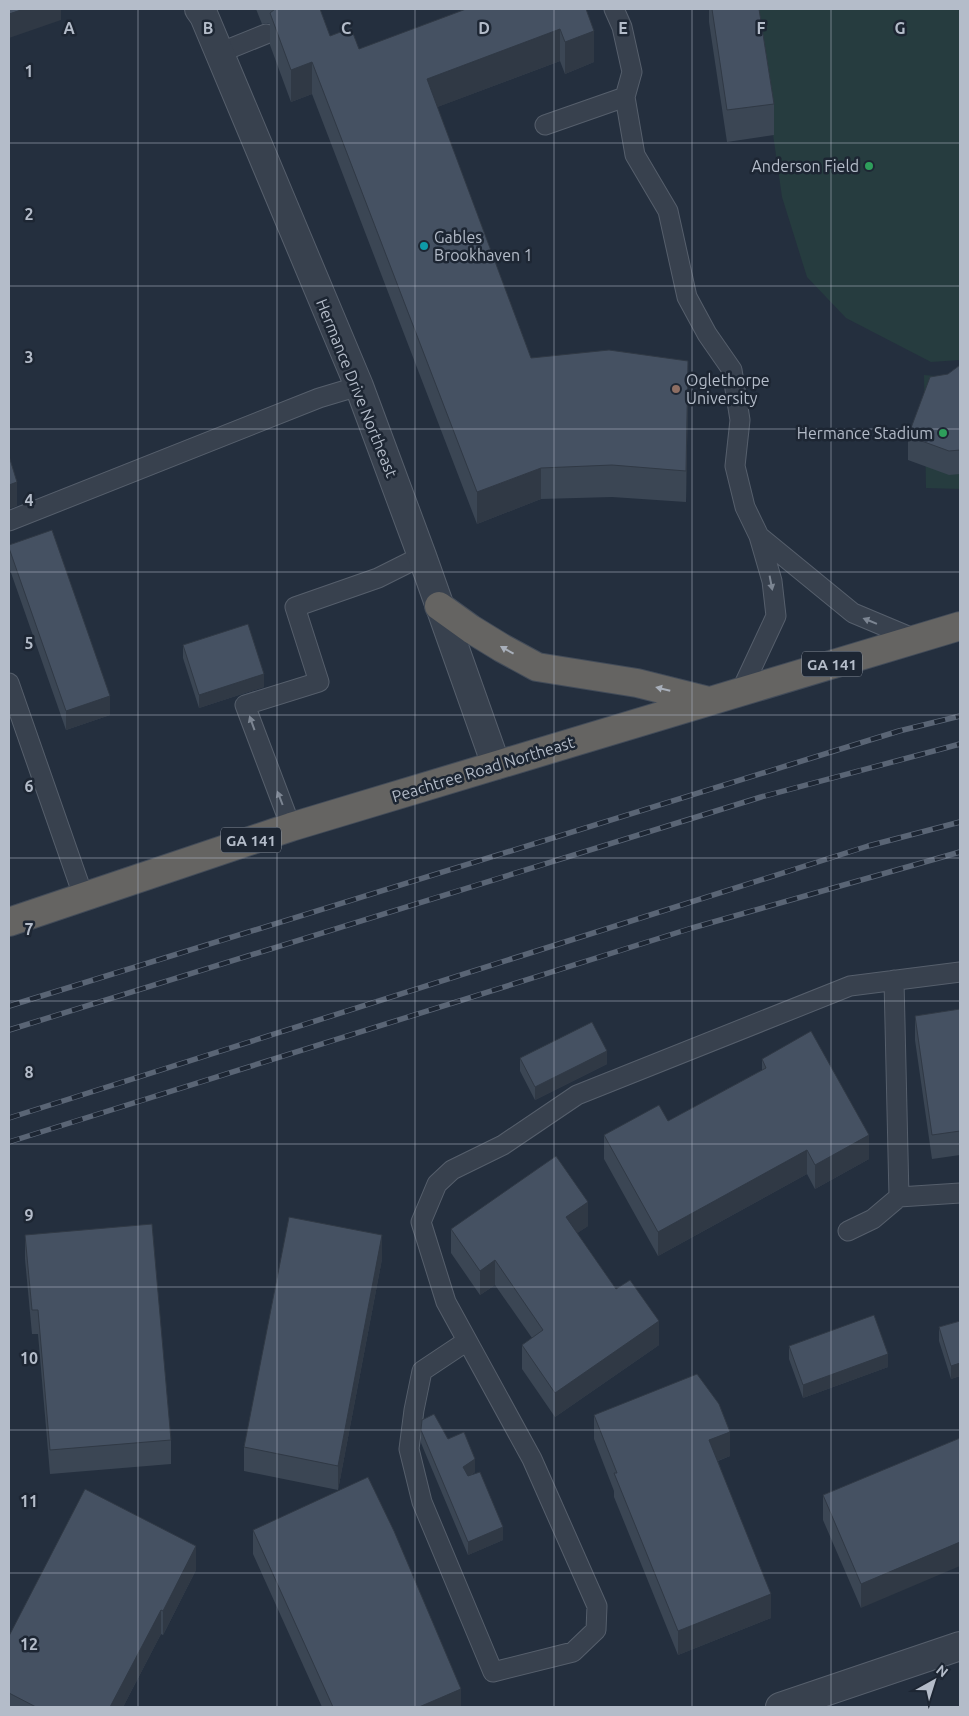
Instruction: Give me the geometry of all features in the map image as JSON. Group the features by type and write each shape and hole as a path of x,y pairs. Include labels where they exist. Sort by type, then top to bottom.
{"highway":[{"path":"439,606 502,648 537,666 637,683 710,701"},
{"name":"Peachtree Road Northeast","path":"9,922 291,827 960,626"}],"street":[{"name":"Hermance Drive Northeast","path":"202,11 359,386 496,765"},
{"path":"795,1705 960,1646"}],"lane":[{"path":"614,9 622,27 632,72 625,97 636,155 668,211 687,297 707,334 732,370 740,420 735,466 745,508 759,536 772,581 776,616 741,691"},
{"path":"219,53 266,34"},
{"path":"545,125 625,97"},
{"path":"9,522 319,398 359,386"},
{"path":"759,536 853,613 916,639"},
{"path":"291,827 245,705 319,682 295,607 378,578 422,556"},
{"path":"9,683 84,898"},
{"path":"467,1341 422,1371 409,1449 422,1502 493,1672 573,1652 596,1630 597,1606 532,1459 446,1302 421,1222 437,1184 452,1170 503,1145 577,1095 850,986 960,972"},
{"path":"894,980 899,1197"},
{"path":"848,1231 873,1219 899,1197 960,1193"}],"green space":[{"name":"Anderson Field","path":"755,9 960,9 960,360 931,362 846,318 807,277 782,197"},
{"name":"Hermance Stadium","path":"924,375 960,378 960,489 926,488"}],"building":[{"path":"9,9 24,9 9,14"},
{"name":"Gables Brookhaven 1","path":"275,9 320,9 330,36 351,28 359,49 466,9 586,9 594,31 565,42 560,29 427,79 531,358 609,350 688,361 686,471 612,465 541,468 477,492 312,62 291,70 270,13"},
{"path":"712,9 759,9 774,104 727,110"},
{"name":"Hermance Stadium","path":"960,365 960,450 949,451 908,436 930,377 948,374"},
{"path":"9,456 17,482 9,485"},
{"path":"52,530 110,696 66,711 9,548 9,545"},
{"path":"248,624 264,674 199,695 183,645"},
{"path":"960,1009 960,1131 932,1135 915,1016"},
{"path":"592,1022 607,1051 535,1087 520,1058"},
{"path":"811,1031 869,1135 815,1165 807,1150 658,1232 604,1135 659,1105 668,1121 766,1068 762,1059"},
{"path":"556,1156 588,1202 566,1217 616,1289 630,1280 659,1321 555,1393 522,1345 543,1330 495,1260 480,1271 451,1229"},
{"path":"289,1217 382,1235 338,1466 244,1447"},
{"path":"152,1224 171,1440 50,1450 38,1310 32,1310 25,1235"},
{"path":"874,1315 888,1354 803,1385 789,1346"},
{"path":"960,1321 960,1363 951,1366 939,1327"},
{"path":"697,1374 719,1404 730,1432 709,1440 771,1594 678,1631 614,1473 617,1473 594,1415"},
{"path":"434,1414 448,1439 464,1432 475,1459 463,1467 468,1476 480,1472 503,1527 468,1542 421,1430 422,1420"},
{"path":"960,1438 960,1542 861,1584 823,1495"},
{"path":"368,1477 394,1531 461,1689 419,1707 333,1707 253,1530"},
{"path":"85,1489 196,1546 163,1611 161,1610 110,1707 36,1707 9,1693 9,1636"}],"railway":[{"path":"9,1006 899,731 960,716"},
{"path":"9,1030 761,797 960,744"},
{"path":"9,1118 868,846 960,822"},
{"path":"9,1142 692,928 960,852"}],"place":[{"name":"Anderson Field","path":"869,166"},
{"name":"Gables Brookhaven 1","path":"424,246"},
{"name":"Oglethorpe University","path":"676,389"},
{"name":"Hermance Stadium","path":"943,433"}]}
